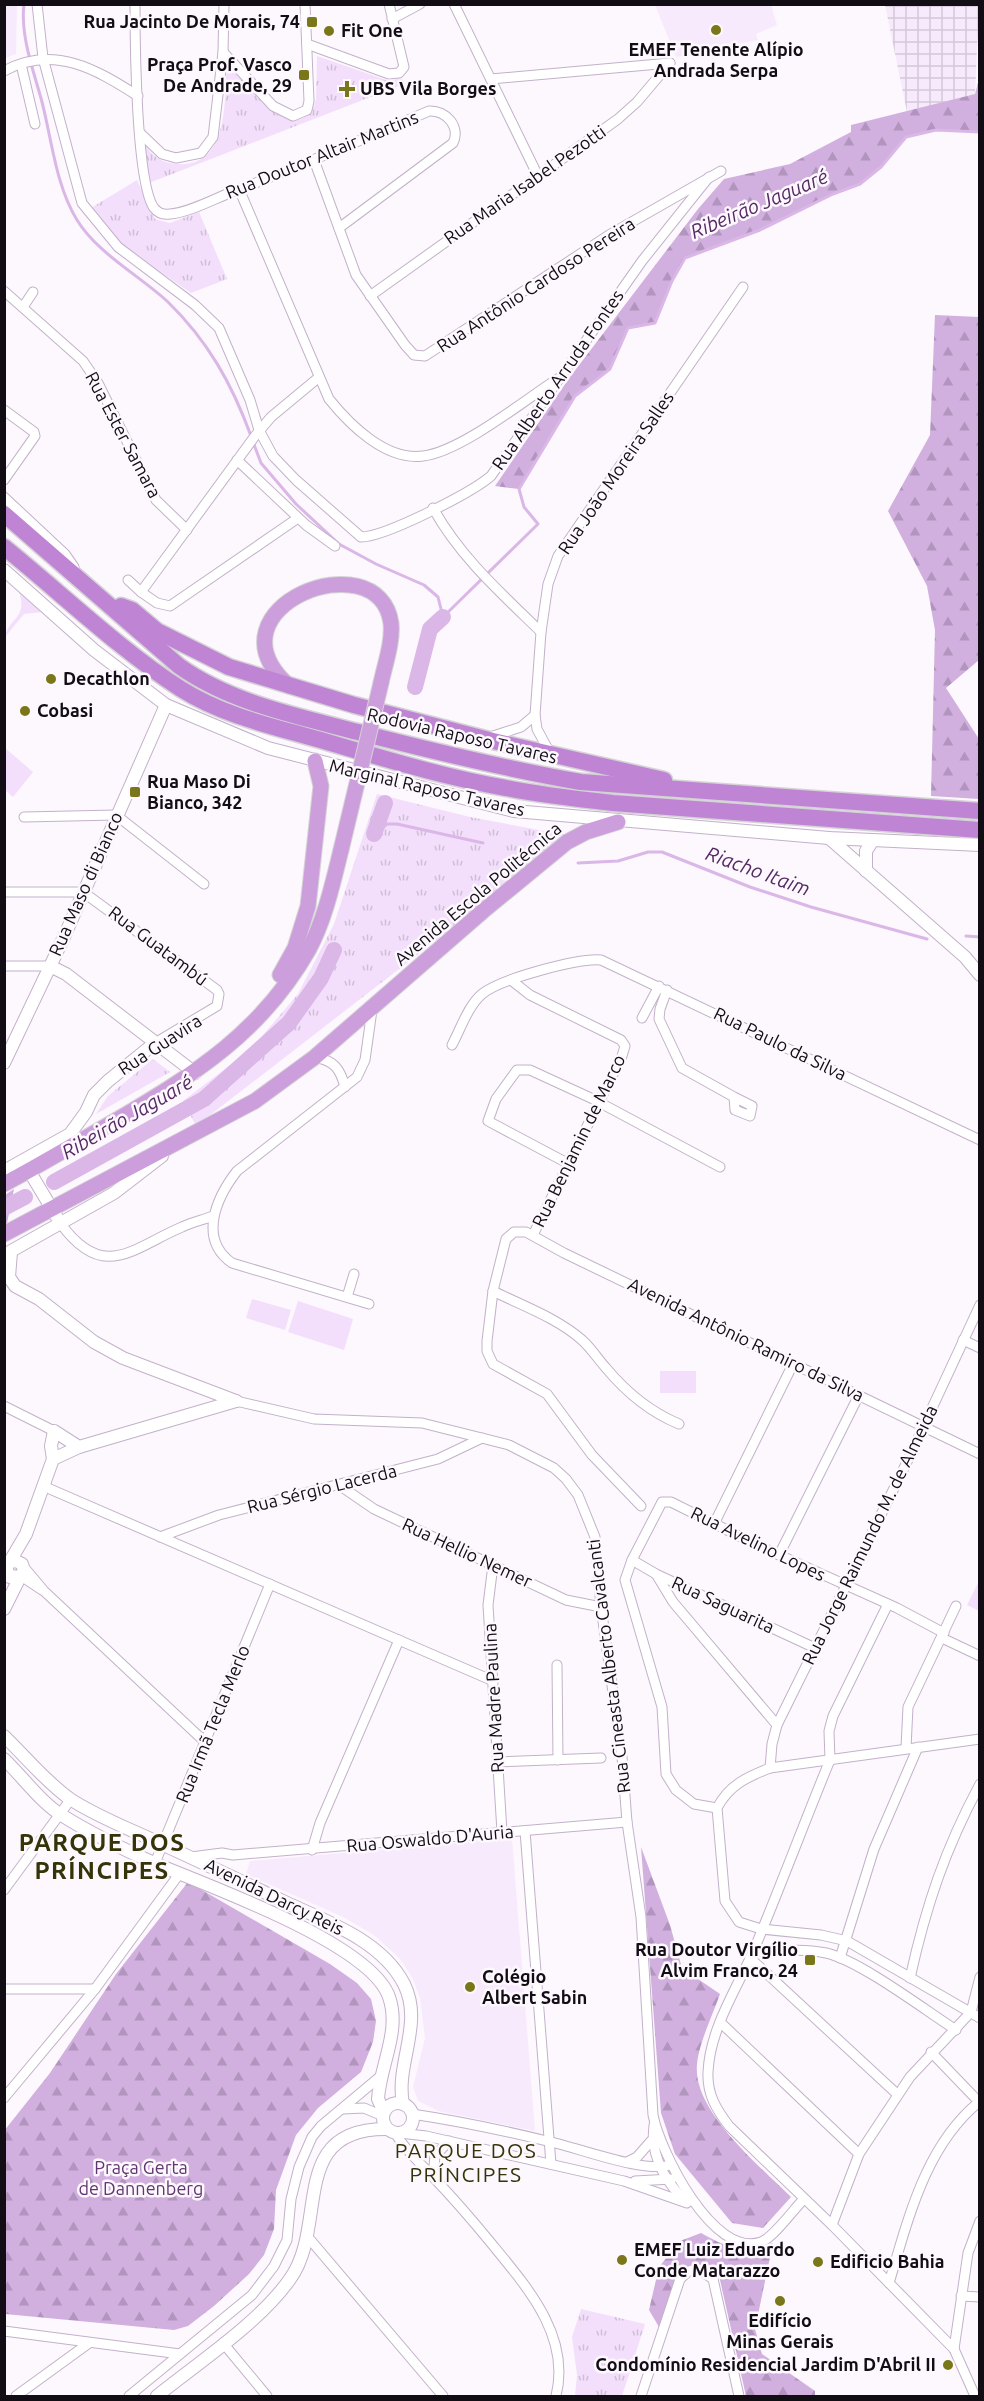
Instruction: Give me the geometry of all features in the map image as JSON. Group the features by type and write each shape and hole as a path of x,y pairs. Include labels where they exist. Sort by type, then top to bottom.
{"highway":[{"name":"Rodovia Raposo Tavares","path":"4,514 81,579 157,648 200,682 258,705 408,746 524,772 581,782 980,812"},
{"path":"4,547 144,662 182,690 231,713 284,730 439,773 504,788 553,796 613,803 980,830"},
{"path":"4,1184 29,1172 195,1073 230,1046 264,1014 309,948 324,911 341,849 381,683 391,623 384,605 370,592 355,585 336,584 312,590 283,603 273,615 264,645 269,663 289,686"},
{"path":"100,597 132,610 157,631 230,667 289,686 551,755 747,796"},
{"path":"264,1014 272,989 295,948 308,906 321,786 315,761"},
{"name":"Avenida Escola Politécnica","path":"4,1234 49,1204 182,1141 255,1101 315,1057 372,1010 483,911 567,842 586,832 618,822"}],"main road":[{"name":"Marginal Raposo Tavares","path":"4,570 94,650 166,705 268,748 514,811 618,822 829,838 980,845"},
{"name":"Rua Maso di Bianco","path":"4,1063 50,966 166,705"},
{"path":"829,838 965,957 980,975"},
{"path":"866,871 866,851 873,840"},
{"path":"50,966 66,974 195,1073"},
{"name":"Rua Guavira","path":"4,1171 29,1172 70,1134 94,1095 108,1081 156,1044"},
{"name":"Avenida Escola Politécnica","path":"8,1253 114,1193 182,1141"},
{"path":"29,1172 62,1224"},
{"path":"41,1235 49,1221 49,1204"},
{"name":"Rua Cineasta Alberto Cavalcanti","path":"8,1253 9,1277 15,1286 39,1299 108,1351 236,1401"},
{"name":"Rua Cineasta Alberto Cavalcanti","path":"4,1290 51,1310"},
{"path":"53,1459 79,1447 236,1401"},
{"path":"5,1608 14,1570 53,1459 51,1446 54,1431 79,1447"},
{"name":"Avenida Darcy Reis","path":"4,1736 71,1800 348,1932 374,1949 394,1969 405,1985 411,2006 412,2023 400,2089 403,2104"},
{"name":"Avenida Darcy Reis","path":"4,1759 61,1815 155,1863 325,1940 377,1977 388,1994 393,2009 393,2026 378,2099 384,2114"},
{"path":"180,1873 191,1857"},
{"path":"157,2397 272,2301 290,2279 301,2261 307,2236 312,2193 328,2154 349,2134 361,2129 394,2132 412,2124 412,2114 403,2104 390,2105 384,2114 394,2132"}],"street":[{"path":"37,4 41,58 82,203 118,247 195,304 219,328 250,400 257,433"},
{"path":"135,4 140,133 162,154 176,158 201,153 217,128 224,4"},
{"path":"223,52 273,106 293,116 307,110 309,100 305,4"},
{"path":"307,44 389,74 399,73 404,67 388,4"},
{"path":"392,19 420,4"},
{"path":"454,4 537,174"},
{"path":"4,71 41,58 69,61 87,68 138,96"},
{"path":"23,63 35,124"},
{"name":"Rua Maria Isabel Pezotti","path":"370,296 638,102 670,63 491,79"},
{"name":"Rua Doutor Altair Martins","path":"140,133 150,199 155,209 169,214 315,160 429,111 445,114 455,130 456,137 448,149 339,228"},
{"name":"Rua Antônio Cardoso Pereira","path":"315,160 356,275 405,345 414,355 425,356 602,240 692,186 722,171"},
{"name":"Rua Alberto Arruda Fontes","path":"257,433 284,469 361,537 369,537 476,488 491,476 642,261 709,177"},
{"path":"239,189 318,378 329,399 347,421 381,445 401,454 424,457 464,441 563,375"},
{"name":"Rua João Moreira Salles","path":"551,755 537,729 535,715 541,632 548,584 558,556 742,287"},
{"name":"Rua Ester Samara","path":"4,291 83,361 98,383 156,500 187,530"},
{"path":"24,307 33,292"},
{"path":"141,592 257,433 318,378"},
{"path":"4,410 34,432 35,438 4,480"},
{"path":"240,456 298,518 335,546"},
{"path":"4,497 66,555 81,579"},
{"path":"433,508 465,554 490,583 541,632"},
{"path":"128,580 141,592 162,605 170,606 298,518"},
{"path":"484,738 521,727 535,715"},
{"path":"24,817 116,815 204,884"},
{"path":"4,891 83,892"},
{"name":"Rua Guatambú","path":"83,892 217,990 219,1003 210,1012"},
{"name":"Rua Paulo da Silva","path":"511,980 578,960 606,961 980,1140"},
{"path":"4,966 50,966"},
{"path":"452,1045 480,995 495,985 511,980"},
{"name":"Rua Benjamin de Marco","path":"511,980 530,995 621,1040 625,1046 533,1235"},
{"path":"642,1018 663,988"},
{"path":"663,988 659,1019 681,1068 734,1097"},
{"path":"369,1304 232,1263 223,1257 218,1248 213,1235 213,1216 225,1186 237,1171 345,1087 362,1069 372,1010"},
{"name":"Rua Guavira","path":"156,1044 210,1012"},
{"path":"315,1057 338,1067 345,1087"},
{"path":"568,1164 491,1124 488,1118 496,1099 513,1073 525,1068 598,1103 720,1167"},
{"path":"62,1224 73,1241 89,1251 107,1256 123,1256 137,1252 182,1227 213,1216"},
{"name":"Avenida Antônio Ramiro da Silva","path":"494,1291 502,1244 512,1233 520,1231 533,1235 980,1454"},
{"path":"347,1297 354,1274"},
{"path":"641,1506 592,1455 547,1394 493,1364 487,1351 487,1341 494,1291 566,1328 584,1341 607,1370 639,1401 658,1415 678,1424"},
{"name":"Rua Jorge Raimundo M. de Almeida","path":"770,1768 772,1744 777,1725 924,1426 980,1305"},
{"path":"963,1340 980,1348"},
{"path":"714,1524 793,1364"},
{"path":"779,1555 859,1395"},
{"name":"Rua Cineasta Alberto Cavalcanti","path":"236,1401 314,1419 422,1423 482,1438 520,1449 554,1468 578,1495 592,1526 622,1757 627,1822 641,1917 654,2123 652,2140 660,2168 668,2181 687,2202 699,2209"},
{"path":"4,1406 54,1431"},
{"name":"Rua Sérgio Lacerda","path":"160,1537 219,1515 438,1459 482,1438"},
{"name":"Rua Hellio Nemer","path":"339,1485 374,1509 566,1600 601,1607"},
{"path":"43,1486 491,1680"},
{"name":"Rua Avelino Lopes","path":"632,1560 662,1502 671,1502 779,1555 888,1604 977,1654"},
{"path":"632,1560 625,1580 662,1707 666,1774 676,1790 694,1804 717,1808"},
{"name":"Rua Saguarita","path":"632,1560 656,1574 815,1648"},
{"name":"Rua Madre Paulina","path":"493,1565 488,1605 502,1832"},
{"path":"14,1570 44,1591 205,1742"},
{"path":"656,1574 673,1602 777,1725"},
{"name":"Rua Irmã Tecla Merlo","path":"155,1863 270,1584"},
{"path":"888,1604 833,1716 829,1731 830,1760 751,1955 720,2022 708,2069 710,2091 715,2108 729,2126 803,2200 832,2225 954,2349 975,2397"},
{"path":"906,1748 908,1707 956,1606"},
{"path":"312,1850 320,1823 399,1640"},
{"path":"557,1665 558,1760"},
{"path":"980,1739 770,1768 746,1777 723,1797 717,1808 725,1902 739,1922 761,1929 821,1935 847,1941 980,2018"},
{"path":"840,1958 874,1849 918,1747"},
{"path":"497,1762 601,1758"},
{"path":"910,1978 934,1882 953,1835 980,1784"},
{"path":"4,1890 71,1800"},
{"name":"Rua Oswaldo D'Auria","path":"191,1857 222,1853 233,1855 312,1850 627,1822"},
{"path":"525,1831 551,2164"},
{"name":"Rua Oswaldo D'Auria","path":"207,1866 220,1863 233,1855"},
{"path":"4,2097 95,1989 180,1873"},
{"path":"751,1955 811,1951 840,1958 956,2030"},
{"path":"751,1955 897,2094"},
{"path":"832,2225 858,2154 897,2094 931,2052 956,2030 971,2012 980,1977"},
{"path":"4,1989 95,1989"},
{"path":"720,2022 858,2154"},
{"path":"889,2283 906,2224 928,2169 950,2135 979,2103 931,2052"},
{"path":"129,2397 252,2295 266,2280 287,2240 291,2199 304,2153 321,2126 382,2074"},
{"path":"343,2109 363,2108 384,2114"},
{"path":"412,2114 551,2142 627,2162 660,2168 671,2165"},
{"name":"Rua Cineasta Alberto Cavalcanti","path":"654,2123 678,2177 699,2209 728,2237 753,2243 768,2237 803,2200"},
{"path":"394,2132 449,2141 624,2181 687,2202"},
{"path":"394,2132 415,2160 433,2176 537,2300 557,2348 560,2376 556,2397"},
{"path":"627,2162 637,2157 652,2140"},
{"path":"433,2176 435,2156 449,2141"},
{"path":"624,2181 668,2181 678,2177"},
{"path":"954,2349 968,2253 980,2220"},
{"path":"307,2236 443,2397"},
{"path":"641,2397 680,2279 689,2271 698,2269 713,2278 739,2397"},
{"path":"961,2296 980,2296"},
{"path":"4,2331 180,2354"},
{"path":"16,2397 89,2343"},
{"path":"223,2343 267,2397"}],"shaded area":[{"path":"5,4 17,5 16,54 5,58"},
{"name":"EMEF Tenente Alípio Andrada Serpa","path":"655,5 771,5 777,25 756,34 758,40 676,57"},
{"path":"885,5 979,5 975,94 907,112"},
{"name":"Colégio Albert Sabin","path":"512,1838 535,2131 438,2111 418,2101 413,2087 425,2038 420,1998 412,1977 400,1959 374,1935 343,1917 246,1874 250,1861"}],"green space":[{"path":"317,56 389,81 402,78 404,84 149,183 144,143 158,158 177,164 195,162 207,155 216,142 224,110 227,61 276,111 290,120 296,120 312,113 316,99"},
{"path":"979,79 979,132 936,130 907,137 881,167 860,184 833,194 760,230 685,258 672,281 655,323 628,328 610,369 575,396 519,489 495,486 570,377 698,209 724,179 790,164 851,132 851,125 975,94"},
{"path":"137,180 155,219 170,223 199,212 227,279 191,293 126,248 91,208"},
{"path":"935,315 979,317 979,660 946,688 979,739 979,799 931,796 935,630 927,586 888,511 930,435"},
{"path":"19,592 42,612 24,614 5,637 10,625 20,613"},
{"path":"5,748 33,772 13,797 5,790"},
{"path":"377,794 470,817 571,836 196,1126 183,1101 251,1049 298,994 334,924"},
{"path":"153,1059 170,1072 96,1114 108,1096"},
{"path":"14,1189 5,1233 5,1195"},
{"path":"252,1299 291,1310 285,1330 246,1318"},
{"path":"298,1301 353,1319 344,1350 288,1332"},
{"path":"660,1371 696,1371 696,1393 660,1393"},
{"path":"979,1584 979,1611 967,1605"},
{"path":"641,1847 670,1925 682,1968 720,1994 698,2056 698,2082 705,2100 716,2119 746,2154 791,2197 763,2228 732,2223 675,2154 661,2113"},
{"name":"Praça Gerta de Dannenberg","path":"188,1882 330,1964 357,1983 371,1999 376,2021 373,2042 361,2072 318,2108 296,2135 276,2190 274,2229 264,2255 249,2274 188,2326 174,2330 5,2314 4,2131 50,2073 116,1974"},
{"path":"701,2233 728,2246 744,2248 773,2243 755,2329 762,2354 815,2391 815,2396 746,2396 718,2271 712,2268 695,2265 679,2270 659,2327 649,2310 659,2267 680,2241"},
{"path":"581,2309 645,2324 622,2396 575,2396 577,2375 572,2337"}],"waterway":[{"path":"24,4 24,29 28,54 42,102 59,178 70,207 77,220 96,243 157,292 195,332 227,381 251,436"},
{"name":"Ribeirão Jaguaré","path":"253,442 261,463 296,504 339,544 376,564 424,585 438,597 443,617 538,524 524,507 519,489 575,396 610,369 628,328 655,323 672,281 685,258 760,230 833,194 860,184 881,167 906,137 936,130 980,132"},
{"name":"Ribeirão Jaguaré","path":"415,687 430,629 443,617"},
{"name":"Ribeirão Jaguaré","path":"374,834 385,803"},
{"name":"Riacho Itaim","path":"374,834 387,824 397,824 483,843"},
{"name":"Riacho Itaim","path":"578,863 618,861 648,852 662,852 750,887 811,907 927,939"},
{"name":"Riacho Itaim","path":"966,936 980,937"},
{"name":"Ribeirão Jaguaré","path":"54,1182 204,1099 289,1023 321,978 334,950"},
{"name":"Ribeirão Jaguaré","path":"4,1208 25,1197"}],"place":[{"name":"Rua Jacinto De Morais, 74","path":"312,22"},
{"name":"EMEF Tenente Alípio Andrada Serpa","path":"716,30"},
{"name":"Fit One","path":"329,31"},
{"name":"Praça Prof. Vasco De Andrade, 29","path":"304,75"},
{"name":"UBS Vila Borges","path":"347,89"},
{"name":"Decathlon","path":"51,679"},
{"name":"Cobasi","path":"25,711"},
{"name":"Rua Maso Di Bianco, 342","path":"135,792"},
{"name":"Rua Doutor Virgílio Alvim Franco, 24","path":"810,1960"},
{"name":"Colégio Albert Sabin","path":"470,1987"},
{"name":"EMEF Luiz Eduardo Conde Matarazzo","path":"622,2260"},
{"name":"Edificio Bahia","path":"818,2262"},
{"name":"Edifício Minas Gerais","path":"780,2301"},
{"name":"Condomínio Residencial Jardim D'Abril II","path":"948,2365"}],"district":[{"name":"PARQUE DOS PRÍNCIPES","path":"102,1857"},
{"name":"PARQUE DOS PRÍNCIPES","path":"466,2163"}]}
